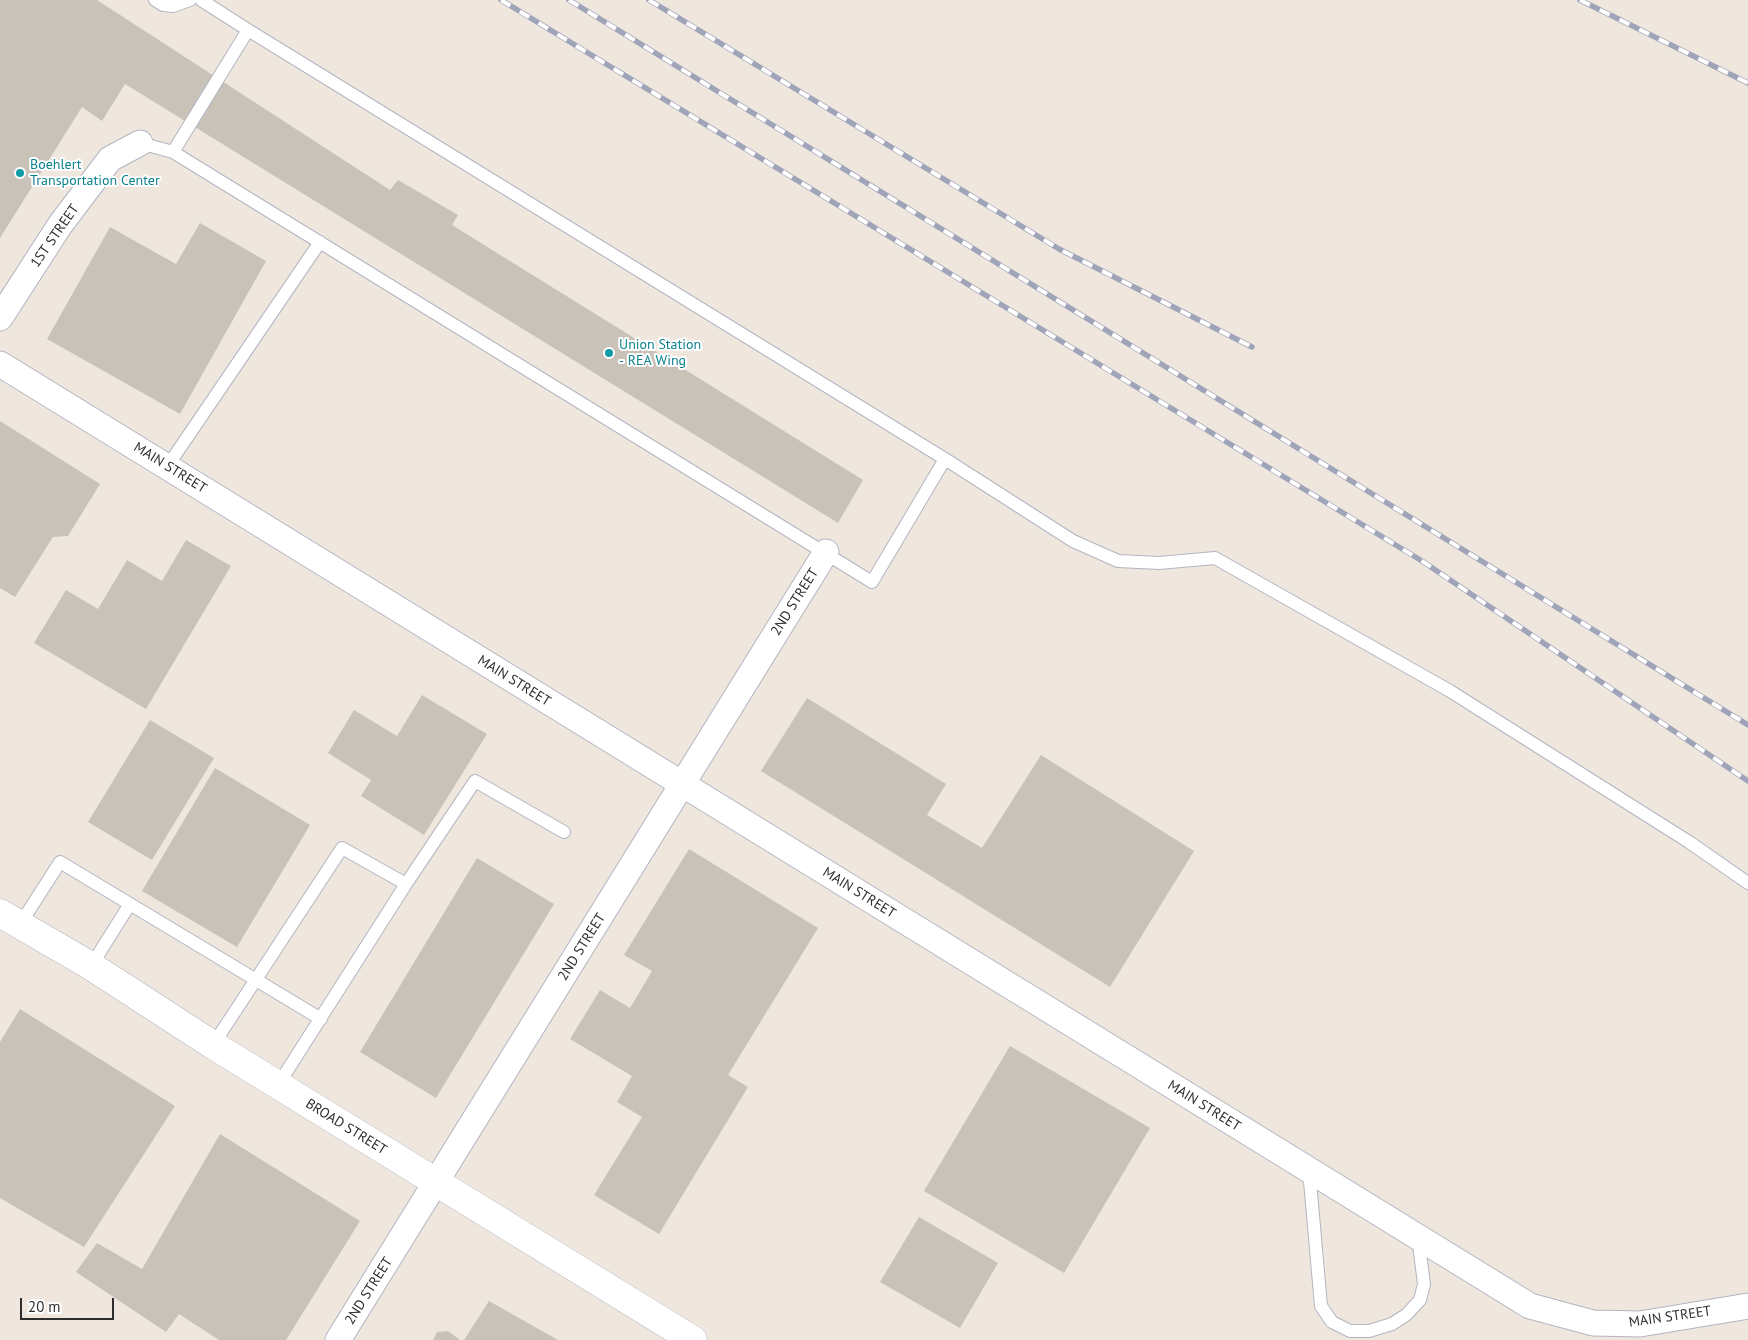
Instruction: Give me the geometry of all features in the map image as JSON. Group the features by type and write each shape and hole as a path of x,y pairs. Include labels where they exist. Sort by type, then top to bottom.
{"main road":[{"name":"BROAD STREET","path":"9,919 91,966 213,1045 693,1340"}],"street":[{"name":"1ST STREET","path":"0,318 60,225 110,159 140,143"},
{"name":"MAIN STREET","path":"0,364 1530,1306 1593,1323 1640,1324 1748,1306"},
{"name":"2ND STREET","path":"338,1340 437,1183 826,552"}],"lane":[{"path":"155,0 163,5 173,6 190,0"},
{"path":"201,0 945,459 1073,541 1118,561 1159,563 1215,558 1450,691 1689,842 1748,883"},
{"path":"173,152 248,30"},
{"path":"140,143 173,152 872,582 945,459"},
{"path":"168,467 320,242"},
{"path":"278,1085 406,884 475,781 564,832"},
{"path":"213,1045 342,848 406,884"},
{"path":"9,919 60,862 321,1019"},
{"path":"91,966 130,904"},
{"path":"1309,1170 1321,1306 1332,1322 1350,1330 1369,1332 1392,1324 1406,1315 1420,1300 1424,1284 1418,1238"}],"building":[{"name":"Union Station - REA Wing","path":"0,0 97,0 390,190 398,180 458,215 452,225 863,480 838,523 125,84 102,121 82,107 0,238"},
{"path":"200,223 266,261 180,414 47,339 110,227 176,264"},
{"path":"0,421 100,484 68,536 53,537 15,597 0,588"},
{"path":"186,540 231,566 146,709 34,643 66,590 98,609 127,560 162,581"},
{"path":"422,695 487,734 424,835 361,796 371,780 328,753 354,710 397,736"},
{"path":"807,698 946,784 927,815 982,848 1041,755 1194,851 1110,987 761,771"},
{"path":"150,720 214,758 152,860 88,822"},
{"path":"215,768 310,825 237,947 142,891"},
{"path":"689,849 818,928 728,1075 748,1087 659,1234 594,1195 642,1117 617,1102 632,1076 570,1039 600,990 630,1008 652,971 624,955"},
{"path":"477,858 554,904 436,1098 360,1052"},
{"path":"20,1009 175,1106 84,1247 0,1198 0,1042"},
{"path":"1010,1046 1150,1128 1064,1273 924,1191"},
{"path":"220,1134 360,1221 286,1340 219,1340 179,1314 166,1332 76,1272 97,1243 142,1269"},
{"path":"919,1217 998,1263 960,1328 880,1282"},
{"path":"489,1301 558,1340 464,1340"},
{"path":"448,1331 460,1340 433,1340 437,1332"}],"railway":[{"path":"501,0 1422,561 1748,781"},
{"path":"569,0 1748,725"},
{"path":"649,0 1059,249 1252,347"},
{"path":"1580,0 1748,83"}],"place":[{"name":"Boehlert Transportation Center","path":"20,173"},
{"name":"Union Station - REA Wing","path":"609,353"}]}
